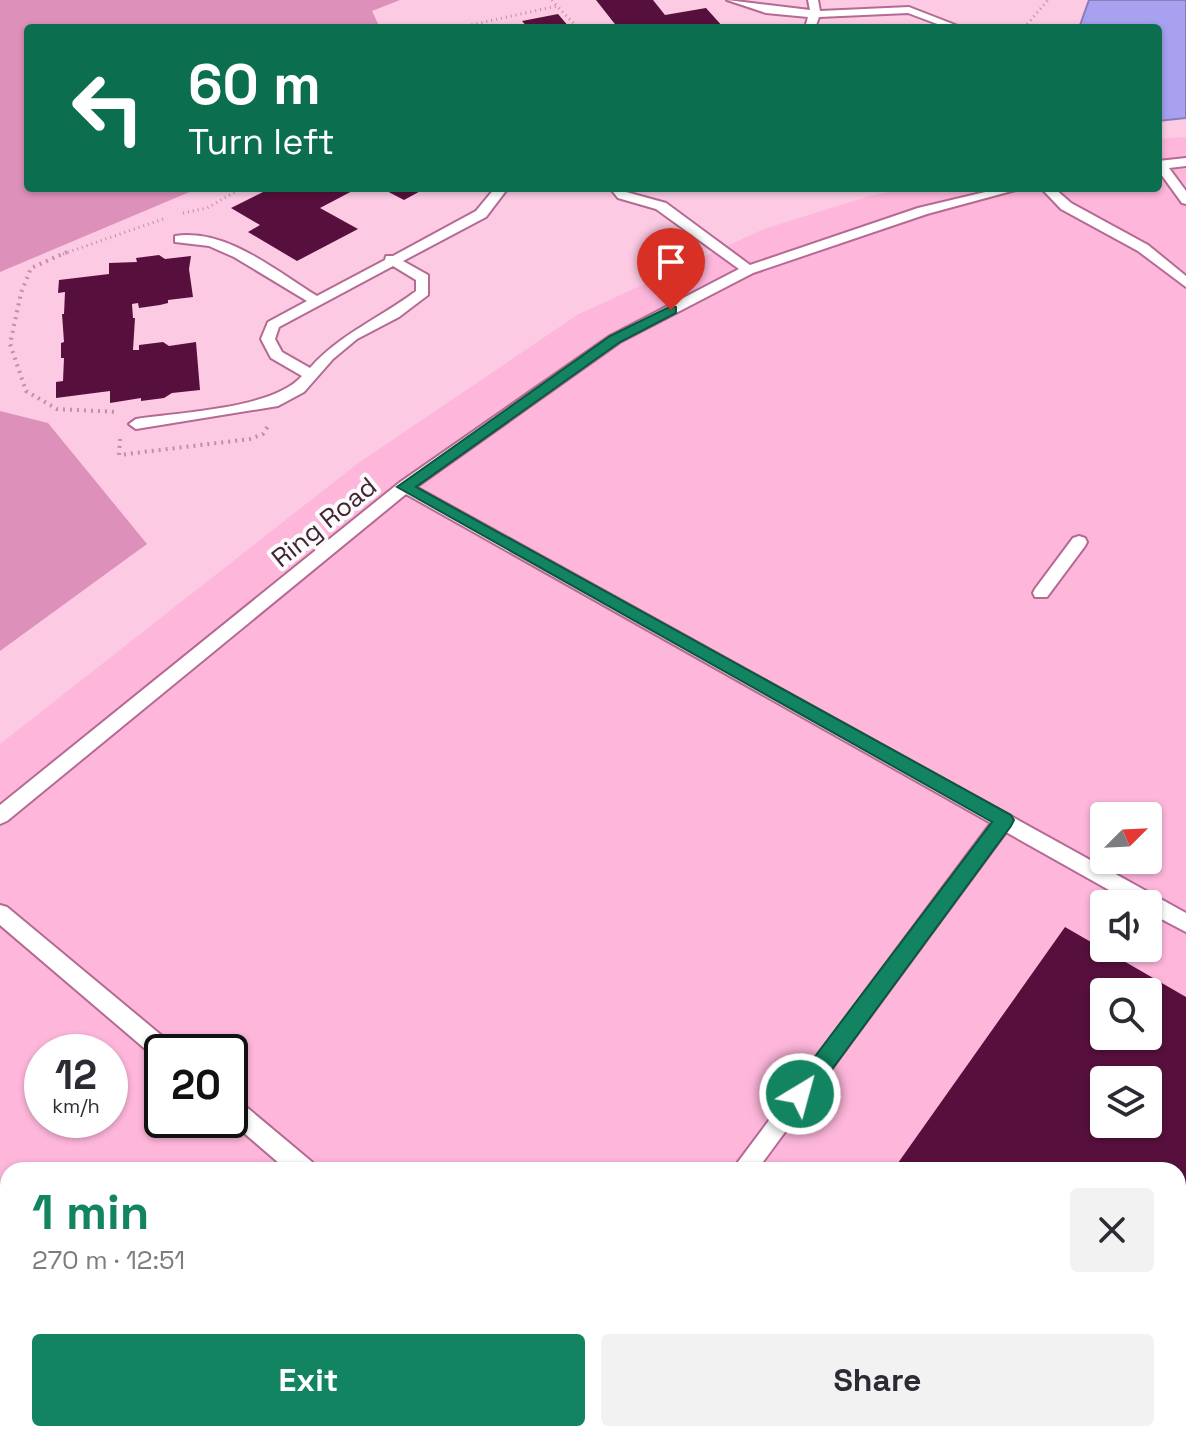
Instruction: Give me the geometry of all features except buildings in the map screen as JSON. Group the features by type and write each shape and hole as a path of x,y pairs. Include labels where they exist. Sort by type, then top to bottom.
{"lane":[{"path":"732,0 766,10 814,14 909,10 947,24"},
{"path":"811,24 813,0"},
{"path":"1162,164 1186,162"},
{"path":"1162,168 1186,199"},
{"path":"313,376 276,355 268,339 273,325 391,259 481,214 499,192"},
{"path":"619,192 661,206 748,270"},
{"path":"656,192 661,206"},
{"name":"Ring Road","path":"0,816 405,487 615,339 748,270 923,211 1001,192"},
{"path":"1051,192 1066,206 1143,248 1186,283"},
{"path":"180,239 212,242 239,254 316,301"},
{"path":"136,424 258,408 299,389 328,356 352,336 394,314 423,292 423,278 391,259"},
{"path":"405,487 1186,923"},
{"path":"1041,593 1079,542"},
{"path":"749,1162 1004,820"},
{"path":"0,913 144,1034"},
{"path":"248,1122 295,1162"}],"path":[{"path":"552,0 574,24"},
{"path":"1027,24 1048,0"},
{"path":"475,24 557,6"},
{"path":"235,192 207,208 160,219 80,246 31,268 21,293 10,344 26,391 57,409 121,412 119,455 250,439 263,434 270,422"}],"shaded area":[{"path":"0,0 400,0 372,11 378,24 24,24 24,192 190,192 0,272"},
{"path":"1089,0 1186,0 1186,118 1162,121 1162,24 1080,24"},
{"path":"1186,137 1186,1162 0,1162 0,744 357,464 577,315 764,229 888,192 1162,192 1162,139"},
{"path":"0,411 48,423 147,544 0,651"}],"route":[{"path":"671,310 615,339 405,487 1004,820 800,1094"}]}
